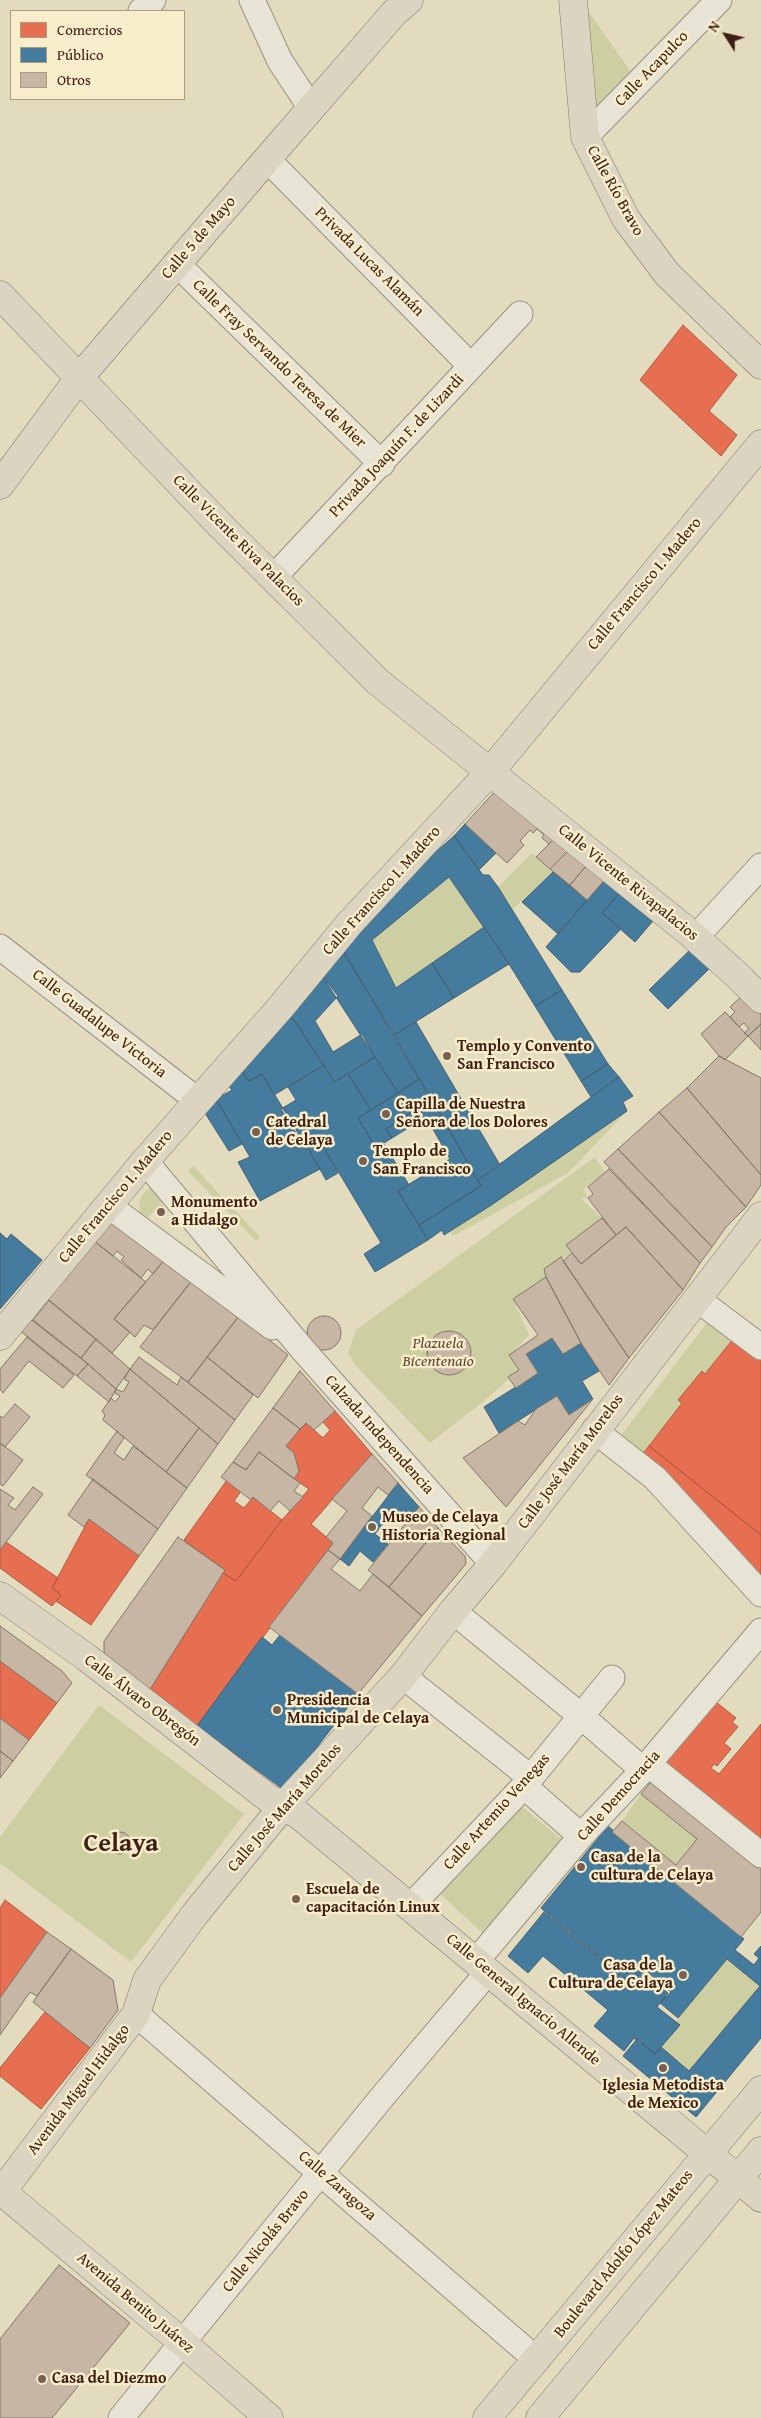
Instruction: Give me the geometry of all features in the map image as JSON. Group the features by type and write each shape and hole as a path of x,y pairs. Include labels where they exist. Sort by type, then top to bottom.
{"main road":[{"name":"Calle 5 de Mayo","path":"0,485 79,378 311,108 394,13 409,0"},
{"name":"Calle Río Bravo","path":"573,0 585,137 626,219 666,274 761,365"},
{"name":"Calle Vicente Riva Palacios","path":"0,295 79,378 211,528 273,578 378,681 490,772"},
{"name":"Calle Francisco I. Madero","path":"0,1336 145,1161 280,1008 360,912 436,833 490,772 761,444"},
{"name":"Calle Vicente Rivapalacios","path":"490,772 695,938 761,999"},
{"name":"Calle José María Morelos","path":"147,1980 195,1914 284,1805 403,1676 452,1611 493,1564 594,1430 761,1216"},
{"name":"Calle Álvaro Obregón","path":"0,1596 86,1657 268,1798 284,1805"},
{"name":"Calle General Ignacio Allende","path":"284,1805 411,1906 761,2198"},
{"name":"Avenida Miguel Hidalgo","path":"1,2192 136,2014 147,1980"},
{"name":"Boulevard Adolfo López Mateos","path":"488,2418 706,2153 761,2090"},
{"path":"549,2415 761,2151"},
{"name":"Avenida Benito Juárez","path":"1,2192 183,2343 269,2418"}],"street":[{"path":"142,10 153,0"},
{"path":"252,0 280,61 311,108"},
{"name":"Calle Acapulco","path":"585,137 720,0"},
{"name":"Privada Lucas Alamán","path":"267,159 471,366"},
{"name":"Calle Fray Servando Teresa de Mier","path":"176,263 382,464"},
{"name":"Privada Joaquín F. de Lizardi","path":"273,578 382,464 520,314"},
{"path":"695,938 761,866"},
{"name":"Calle Guadalupe Victoria","path":"0,947 197,1100"},
{"name":"Calzada Independencia","path":"145,1161 304,1351 493,1564"},
{"name":"Calzada Independencia","path":"109,1206 304,1351"},
{"path":"697,1299 761,1347"},
{"path":"594,1430 655,1478 761,1594"},
{"path":"452,1611 646,1767 761,1855"},
{"name":"Calle Democracia","path":"482,1966 582,1836 646,1767 761,1631"},
{"path":"403,1676 527,1781 582,1836"},
{"name":"Calle Artemio Venegas","path":"411,1906 527,1781 612,1678"},
{"name":"Calle Nicolás Bravo","path":"121,2418 321,2172 482,1966"},
{"name":"Calle Zaragoza","path":"136,2014 537,2360"}],"green space":[{"path":"582,2 633,75 595,119"},
{"path":"532,853 553,872 513,909 498,887"},
{"path":"449,877 484,927 396,988 372,940"},
{"path":"627,1111 568,1173 453,1236 450,1232"},
{"name":"Plazuela Bicentenaio","path":"595,1157 605,1173 584,1189 588,1198 580,1198 602,1218 566,1245 572,1253 544,1269 546,1277 513,1299 529,1335 509,1357 519,1370 484,1401 430,1443 356,1366 348,1353 356,1330"},
{"path":"193,1166 260,1237 256,1241 188,1171"},
{"path":"154,1187 170,1195 145,1220 140,1213 139,1200 146,1190"},
{"path":"709,1320 734,1338 705,1374 701,1371 679,1400 682,1403 638,1459 616,1442"},
{"path":"99,1705 244,1814 131,1962 0,1863 0,1837"},
{"path":"641,1794 697,1839 676,1865 622,1821"},
{"path":"519,1804 566,1843 486,1936 438,1892"},
{"path":"727,1959 760,1986 689,2071 661,2047 679,2026 675,2022"}],"building: Comercios":[{"path":"683,325 737,375 709,411 737,435 721,456 640,380"},
{"path":"734,1338 761,1360 761,1535 649,1446 682,1403 678,1400 702,1371 705,1374"},
{"path":"335,1411 372,1454 311,1524 333,1543 197,1726 149,1691 223,1573 236,1581 282,1520 309,1489 294,1479 299,1471 294,1453 286,1446 306,1423 323,1438 330,1430 323,1422"},
{"path":"649,1446 761,1535 761,1589 638,1459"},
{"path":"227,1480 241,1491 234,1501 244,1508 253,1497 282,1520 236,1581 223,1573 225,1570 184,1540"},
{"path":"89,1519 139,1556 91,1625 56,1601 61,1595 52,1588"},
{"path":"6,1542 58,1578 52,1588 61,1595 52,1606 0,1568 0,1550"},
{"path":"0,1661 57,1703 29,1740 0,1718"},
{"path":"711,1698 736,1718 732,1722 738,1727 724,1743 731,1749 717,1766 714,1764 711,1768 719,1774 761,1724 761,1850 657,1764"},
{"path":"5,1900 47,1932 0,1998 0,1908"},
{"path":"45,2012 90,2048 41,2109 0,2076 0,2068"}],"building: Público":[{"path":"465,824 496,853 479,870 454,836"},
{"path":"454,836 483,875 489,875 498,887 562,990 535,1006 509,964 449,877 372,940 396,988 432,963 454,998 394,1035 343,951 378,903"},
{"path":"553,872 587,900 558,934 522,902"},
{"path":"609,875 624,888 602,913 621,929 580,972 571,972 546,947"},
{"path":"624,888 658,915 635,942 602,913"},
{"path":"484,927 509,964 454,998 432,963"},
{"path":"694,946 713,965 668,1009 649,990"},
{"path":"343,951 419,1079 398,1093 321,974"},
{"path":"321,974 338,996 315,1021 333,1052 362,1034 375,1057 334,1082 295,1021 287,1015"},
{"path":"562,990 608,1064 581,1081 535,1006"},
{"path":"287,1015 295,1021 324,1065 274,1095 262,1074 249,1081 241,1070"},
{"path":"416,1022 500,1165 478,1180 394,1035"},
{"path":"375,1057 398,1093 371,1110 348,1074"},
{"path":"608,1064 619,1077 591,1097 581,1081"},
{"name":"Templo de San Francisco","path":"324,1065 334,1082 348,1074 371,1110 358,1118 376,1148 384,1144 409,1185 398,1191 428,1240 375,1272 364,1254 381,1243 320,1141 306,1149 281,1109 296,1100 288,1087"},
{"name":"Catedral de Celaya","path":"241,1070 249,1081 262,1074 320,1169 260,1201 238,1162 250,1157 216,1099 232,1090 228,1085"},
{"path":"619,1077 633,1096 623,1102 627,1111 490,1206 444,1235 442,1230 428,1240 419,1225 481,1186 478,1180"},
{"name":"Capilla de Nuestra Señora de los Dolores","path":"419,1079 432,1099 386,1129 392,1138 376,1148 358,1118"},
{"path":"216,1099 242,1144 229,1151 205,1113"},
{"path":"432,1099 481,1186 419,1225 398,1191 450,1159 426,1117 392,1138 386,1129"},
{"path":"320,1141 338,1173 326,1180 308,1148"},
{"path":"0,1233 7,1239 11,1234 42,1260 0,1309"},
{"path":"552,1338 563,1354 581,1343 599,1371 582,1381 593,1399 569,1415 557,1396 499,1433 484,1407 538,1373 526,1354"},
{"name":"Museo de Celaya Historia Regional","path":"398,1483 419,1507 407,1519 393,1510 375,1534 388,1544 373,1562 360,1551 349,1566 340,1559"},
{"name":"Presidencia Municipal de Celaya","path":"280,1635 358,1694 284,1790 197,1726 262,1637 272,1645"},
{"name":"Casa de la Cultura de Celaya","path":"608,1826 744,1939 735,1950 754,1965 759,1958 754,1954 761,1946 761,2038 696,2117 623,2056 637,2039 655,2054 661,2047 689,2071 760,1986 727,1959 678,2018 660,2003 671,1992 643,1968 631,1983 541,1908"},
{"path":"544,1912 631,1984 641,1971 668,1993 657,2007 680,2025 655,2054 634,2038 624,2051 594,2026 608,2010 543,1956 528,1973 508,1956"}],"building: Otros":[{"path":"500,786 559,834 549,844 542,838 544,835 537,829 533,833 530,830 520,841 524,845 507,863 465,824"},
{"path":"559,834 573,846 550,869 536,857"},
{"path":"573,846 591,860 570,885 550,869"},
{"path":"591,860 609,875 587,900 570,885"},
{"path":"743,995 761,1014 761,1024 748,1036 744,1033 749,1029 744,1023 739,1027 730,1017 735,1012 730,1007"},
{"path":"725,1012 748,1036 725,1060 719,1056 701,1034"},
{"path":"761,1024 761,1050 748,1036"},
{"path":"719,1056 761,1078 761,1175 687,1088"},
{"path":"687,1088 761,1175 761,1185 746,1207 659,1112"},
{"path":"659,1112 746,1207 726,1227 712,1247 618,1149"},
{"path":"618,1149 712,1247 700,1263 604,1162"},
{"path":"609,1169 700,1263 683,1290 626,1227 616,1235 588,1198 593,1194 588,1187"},
{"path":"162,1206 167,1212 162,1217 155,1212"},
{"path":"114,1217 166,1258 153,1274 148,1269 141,1278 121,1260 124,1257 117,1251 113,1256 94,1241"},
{"path":"602,1218 616,1235 581,1264 566,1245"},
{"path":"626,1227 683,1290 629,1358 563,1261 572,1253 581,1264"},
{"path":"94,1241 146,1282 114,1319 130,1332 112,1353 46,1298"},
{"path":"561,1257 629,1358 609,1385 581,1343 546,1277 544,1269"},
{"path":"166,1258 193,1279 153,1330 144,1325 135,1337 114,1319"},
{"path":"546,1277 581,1343 563,1354 552,1338 526,1354 538,1373 516,1388 508,1377 519,1370 509,1355 538,1335 513,1299"},
{"path":"193,1279 239,1316 188,1382 140,1347"},
{"path":"49,1300 96,1339 81,1358 33,1320"},
{"path":"239,1316 288,1355 258,1398 207,1357"},
{"path":"324,1316 331,1317 336,1321 340,1326 340,1340 336,1345 331,1349 324,1350 317,1349 312,1345 308,1340 307,1333 308,1326 312,1321 317,1317"},
{"path":"29,1318 88,1364 77,1376 19,1330"},
{"path":"453,1331 465,1337 470,1344 470,1362 465,1369 458,1374 445,1375 437,1372 430,1365 427,1349 430,1341 437,1334"},
{"path":"27,1337 74,1375 63,1388 29,1361 3,1393 0,1389 0,1369"},
{"path":"96,1339 130,1369 116,1389 81,1358"},
{"path":"139,1357 177,1385 181,1377 235,1420 218,1444 130,1369"},
{"path":"207,1357 253,1395 235,1420 188,1382"},
{"path":"88,1364 116,1389 109,1402 77,1376"},
{"path":"130,1369 199,1428 166,1472 103,1420 105,1415 102,1411 111,1398 115,1402 120,1396 115,1393 116,1389 123,1392 129,1382 124,1379"},
{"path":"300,1371 335,1411 314,1430 306,1423 300,1429 273,1408"},
{"path":"557,1396 569,1415 593,1399 506,1507 463,1458 518,1421 525,1425 536,1409"},
{"path":"15,1404 30,1417 5,1447 0,1443 0,1416 3,1418"},
{"path":"273,1408 300,1429 286,1446 294,1453 299,1471 294,1479 259,1452 246,1470 233,1462"},
{"path":"199,1428 218,1444 187,1488 166,1472"},
{"path":"117,1431 124,1438 114,1453 124,1460 133,1446 187,1488 158,1529 86,1475"},
{"path":"0,1443 23,1460 3,1486 0,1484"},
{"path":"259,1452 300,1483 294,1491 303,1497 290,1511 279,1501 270,1511 253,1497 251,1500 221,1477 233,1462 246,1470"},
{"path":"372,1454 398,1483 388,1495 378,1487 362,1508 372,1516 340,1559 328,1550 333,1543 326,1537 347,1511 332,1499"},
{"path":"93,1479 158,1529 139,1556 89,1519 84,1527 68,1515"},
{"path":"33,1487 43,1494 0,1550 0,1489 14,1498 8,1505 15,1510"},
{"path":"419,1507 438,1528 389,1587 368,1570"},
{"path":"438,1528 465,1556 466,1564 422,1616 389,1587"},
{"path":"178,1537 225,1570 149,1691 104,1657 104,1641"},
{"path":"328,1550 340,1559 331,1569 360,1591 373,1574 422,1616 358,1694 269,1627"},
{"path":"0,1626 62,1671 72,1683 57,1703 0,1661"},
{"path":"0,1718 29,1740 13,1761 0,1751"},
{"path":"0,1751 13,1761 0,1778"},
{"path":"655,1777 761,1862 761,1912 741,1937 612,1832 622,1821 676,1865 697,1839 641,1794"},
{"path":"120,1832 128,1835 131,1843 128,1851 120,1854 112,1851 109,1843 112,1835"},
{"path":"47,1932 71,1949 37,1996 30,1992 0,2035 0,1998"},
{"path":"71,1949 113,1980 118,2010 90,2048 33,2002"},
{"name":"Casa del Diezmo","path":"59,2265 130,2323 52,2418 0,2418 0,2339"}],"place":[{"name":"Templo y Convento San Francisco","path":"447,1056"},
{"name":"Capilla de Nuestra Señora de los Dolores","path":"386,1114"},
{"name":"Catedral de Celaya","path":"256,1132"},
{"name":"Templo de San Francisco","path":"363,1161"},
{"name":"Monumento a Hidalgo","path":"161,1212"},
{"name":"Museo de Celaya Historia Regional","path":"372,1527"},
{"name":"Presidencia Municipal de Celaya","path":"277,1710"},
{"name":"Casa de la cultura de Celaya","path":"581,1867"},
{"name":"Escuela de capacitación Linux","path":"296,1899"},
{"name":"Casa de la Cultura de Celaya","path":"683,1975"},
{"name":"Iglesia Metodista de Mexico","path":"663,2068"},
{"name":"Casa del Diezmo","path":"42,2379"}],"district":[{"name":"Celaya","path":"121,1844"}]}
